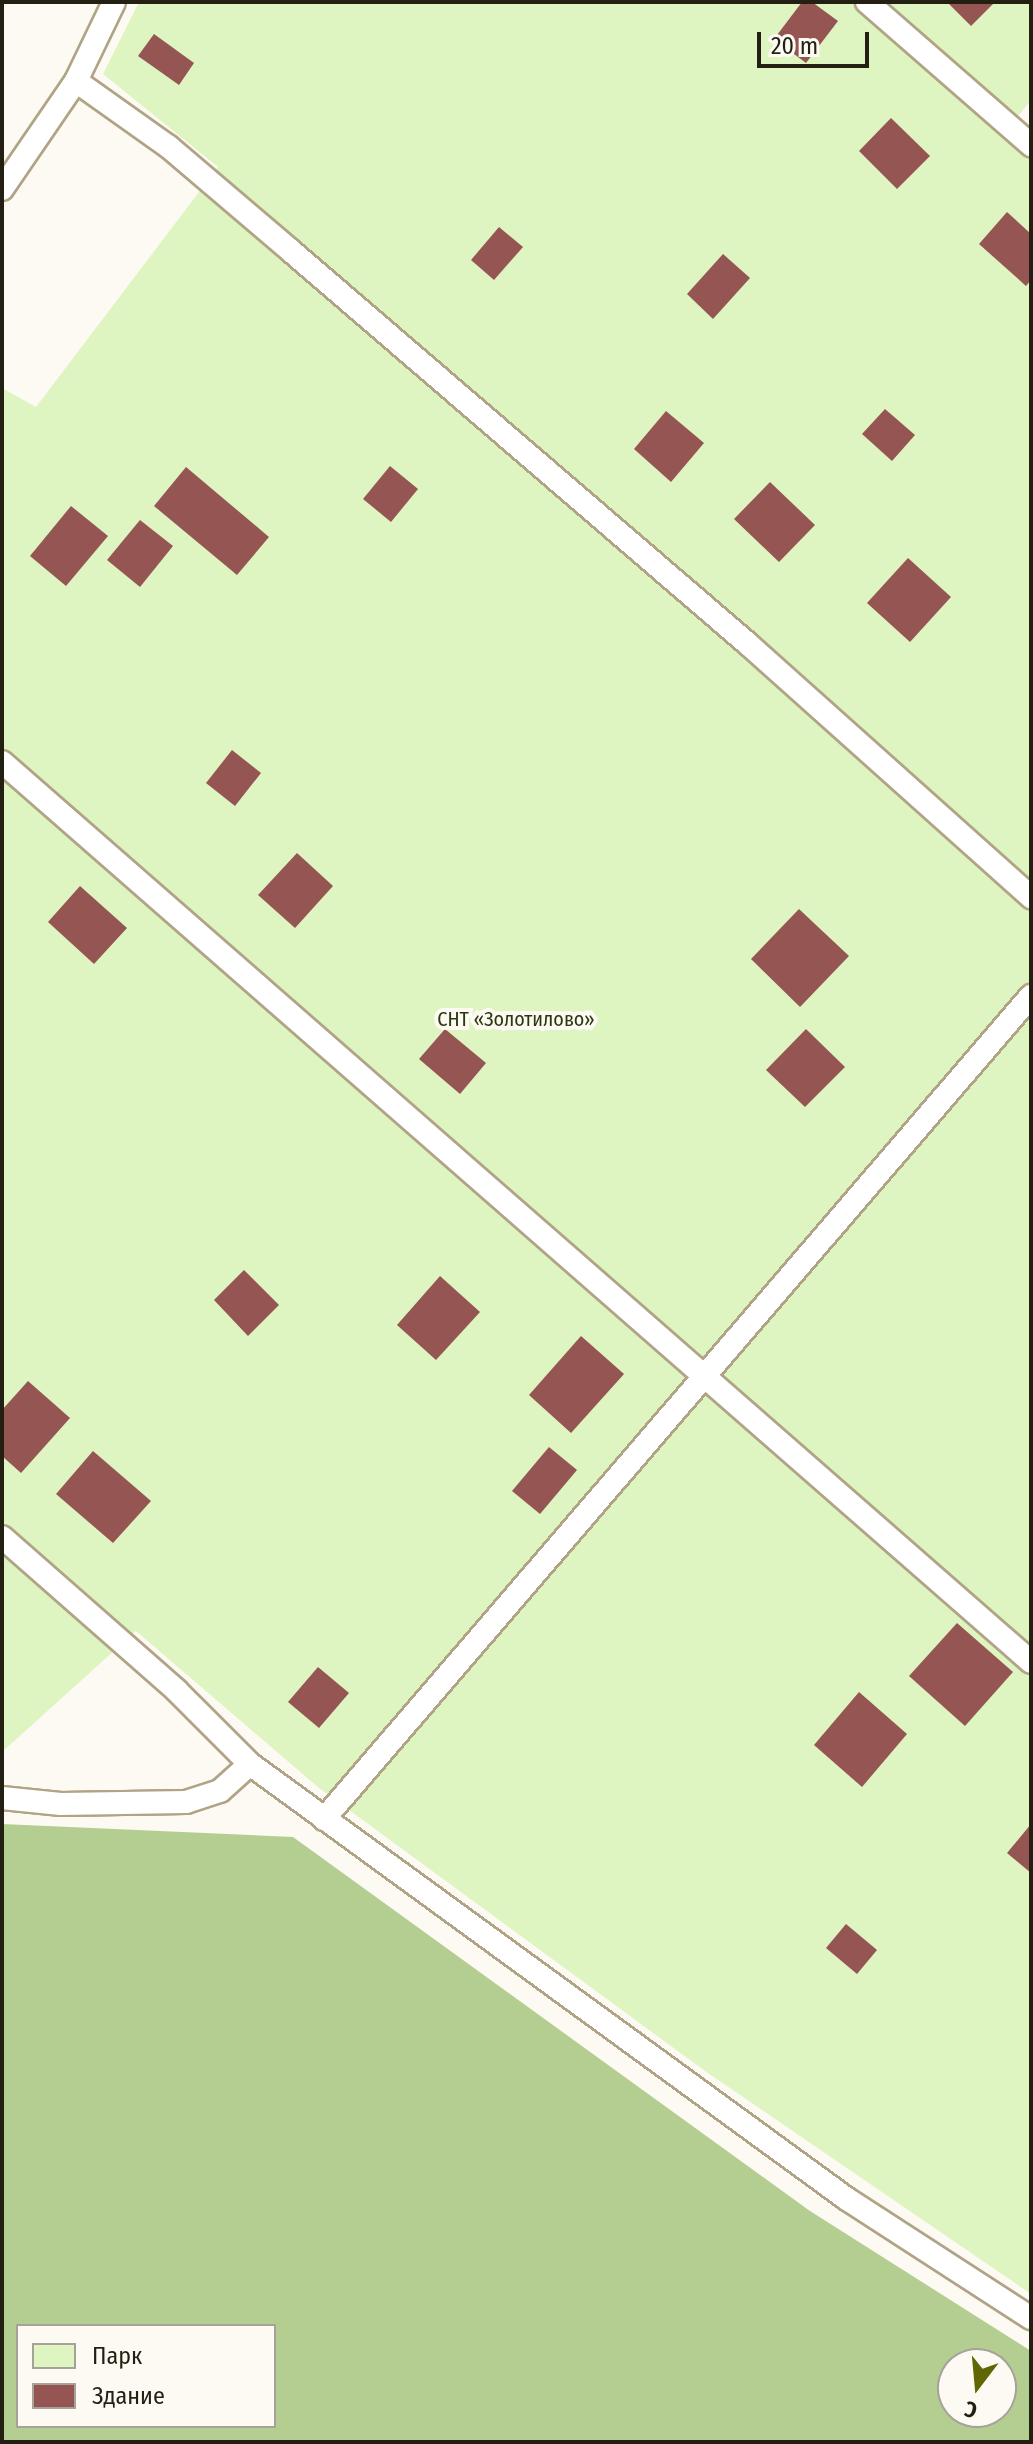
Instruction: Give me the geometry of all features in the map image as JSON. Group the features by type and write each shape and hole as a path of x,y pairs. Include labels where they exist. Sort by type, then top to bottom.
{"lane":[{"path":"2,189 76,81 114,2"},
{"path":"867,2 1031,145"},
{"path":"76,81 169,147 280,241 748,644 1031,897"},
{"path":"2,762 1031,1662"},
{"path":"324,1819 1031,996"},
{"path":"2,1537 177,1691 250,1764 847,2199 1031,2318"},
{"path":"2,1798 61,1804 186,1802 220,1791 250,1764"}],"green space":[{"name":"СНТ «Золотилово»","path":"139,2 1031,2 1031,100 1015,120 1031,133 1031,2294 705,2071 319,1788 136,1631 2,1752 2,388 36,407 218,167 103,74"},
{"path":"2,1824 293,1837 810,2211 1031,2351 1031,2442 2,2442"}],"building":[{"path":"802,2 812,2 838,21 806,63 774,39"},
{"path":"947,2 995,2 971,26"},
{"path":"154,34 194,63 179,85 138,56"},
{"path":"891,118 930,156 897,189 859,151"},
{"path":"1007,212 1031,234 1031,280 1026,286 979,244"},
{"path":"499,227 523,247 494,280 471,260"},
{"path":"723,254 750,278 713,319 687,294"},
{"path":"885,409 915,435 892,461 862,434"},
{"path":"666,411 704,443 671,482 634,449"},
{"path":"390,466 418,489 391,522 363,499"},
{"path":"186,467 269,537 237,575 154,506"},
{"path":"770,482 815,525 779,562 734,519"},
{"path":"71,506 108,536 66,586 30,556"},
{"path":"140,520 173,546 140,587 107,560"},
{"path":"908,558 951,597 910,642 867,603"},
{"path":"232,750 261,773 235,806 206,783"},
{"path":"297,853 333,886 295,928 258,895"},
{"path":"80,886 127,928 94,964 48,922"},
{"path":"799,909 849,956 800,1007 751,959"},
{"path":"445,1029 486,1063 460,1094 419,1059"},
{"path":"806,1029 845,1067 805,1107 766,1070"},
{"path":"244,1270 279,1305 248,1336 214,1300"},
{"path":"440,1276 480,1312 436,1360 397,1325"},
{"path":"581,1336 624,1374 571,1433 529,1395"},
{"path":"28,1381 70,1418 21,1473 2,1456 2,1410"},
{"path":"549,1447 577,1470 540,1514 512,1491"},
{"path":"93,1451 151,1501 113,1543 56,1494"},
{"path":"957,1623 1013,1672 965,1726 909,1676"},
{"path":"318,1667 349,1693 319,1728 288,1702"},
{"path":"859,1692 907,1734 862,1787 814,1745"},
{"path":"1031,1824 1031,1873 1007,1853"},
{"path":"846,1924 877,1950 857,1974 826,1948"}]}
